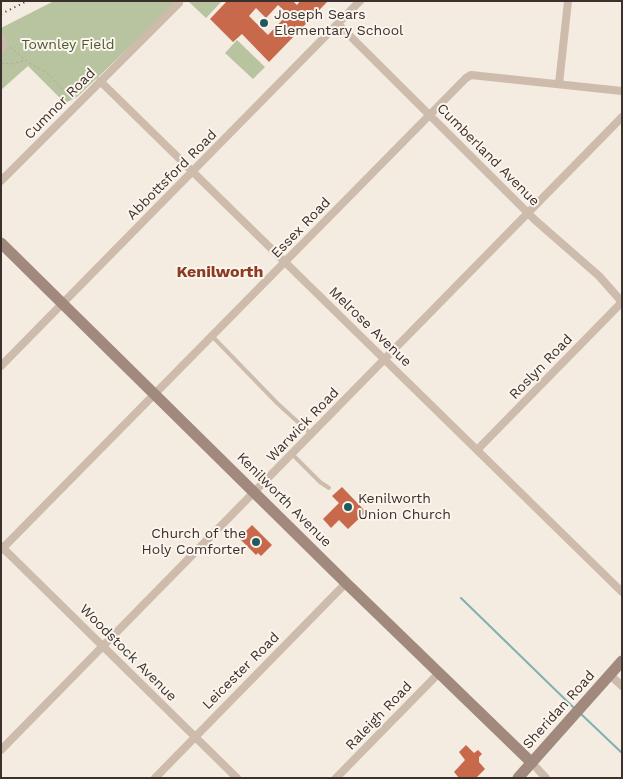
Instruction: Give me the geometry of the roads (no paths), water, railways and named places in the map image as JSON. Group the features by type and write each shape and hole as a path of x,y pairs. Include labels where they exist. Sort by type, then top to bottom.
{"street":[{"name":"Abbottsford Road","path":"1,366 360,1"},
{"path":"559,84 568,1"},
{"name":"Cumnor Road","path":"1,181 179,3"},
{"name":"Cumberland Avenue","path":"338,24 560,243 599,276 622,302"},
{"name":"Essex Road","path":"2,548 466,78 471,75 622,90"},
{"name":"Melrose Avenue","path":"100,81 622,592"},
{"name":"Warwick Road","path":"1,750 622,117"},
{"name":"Kenilworth Avenue","path":"1,243 546,778"},
{"name":"Roslyn Road","path":"478,449 622,302"},
{"name":"Woodstock Avenue","path":"2,548 237,778"},
{"name":"Leicester Road","path":"155,778 346,583"},
{"name":"Sheridan Road","path":"518,778 622,662"},
{"name":"Raleigh Road","path":"336,778 439,673"},
{"path":"610,675 622,686"}],"lane":[{"path":"212,336 311,434"},
{"path":"292,454 320,482 329,488"}],"waterway":[{"path":"461,598 574,708"},
{"path":"581,714 622,753"}],"railway":[{"path":"1,14 27,1"}],"place":[{"name":"Joseph Sears Elementary School","path":"264,23"},
{"name":"Kenilworth Union Church","path":"348,507"},
{"name":"Church of the Holy Comforter","path":"256,542"}],"district":[{"name":"Kenilworth","path":"220,272"}],"park label":[{"name":"Townley Field","path":"68,45"}]}
